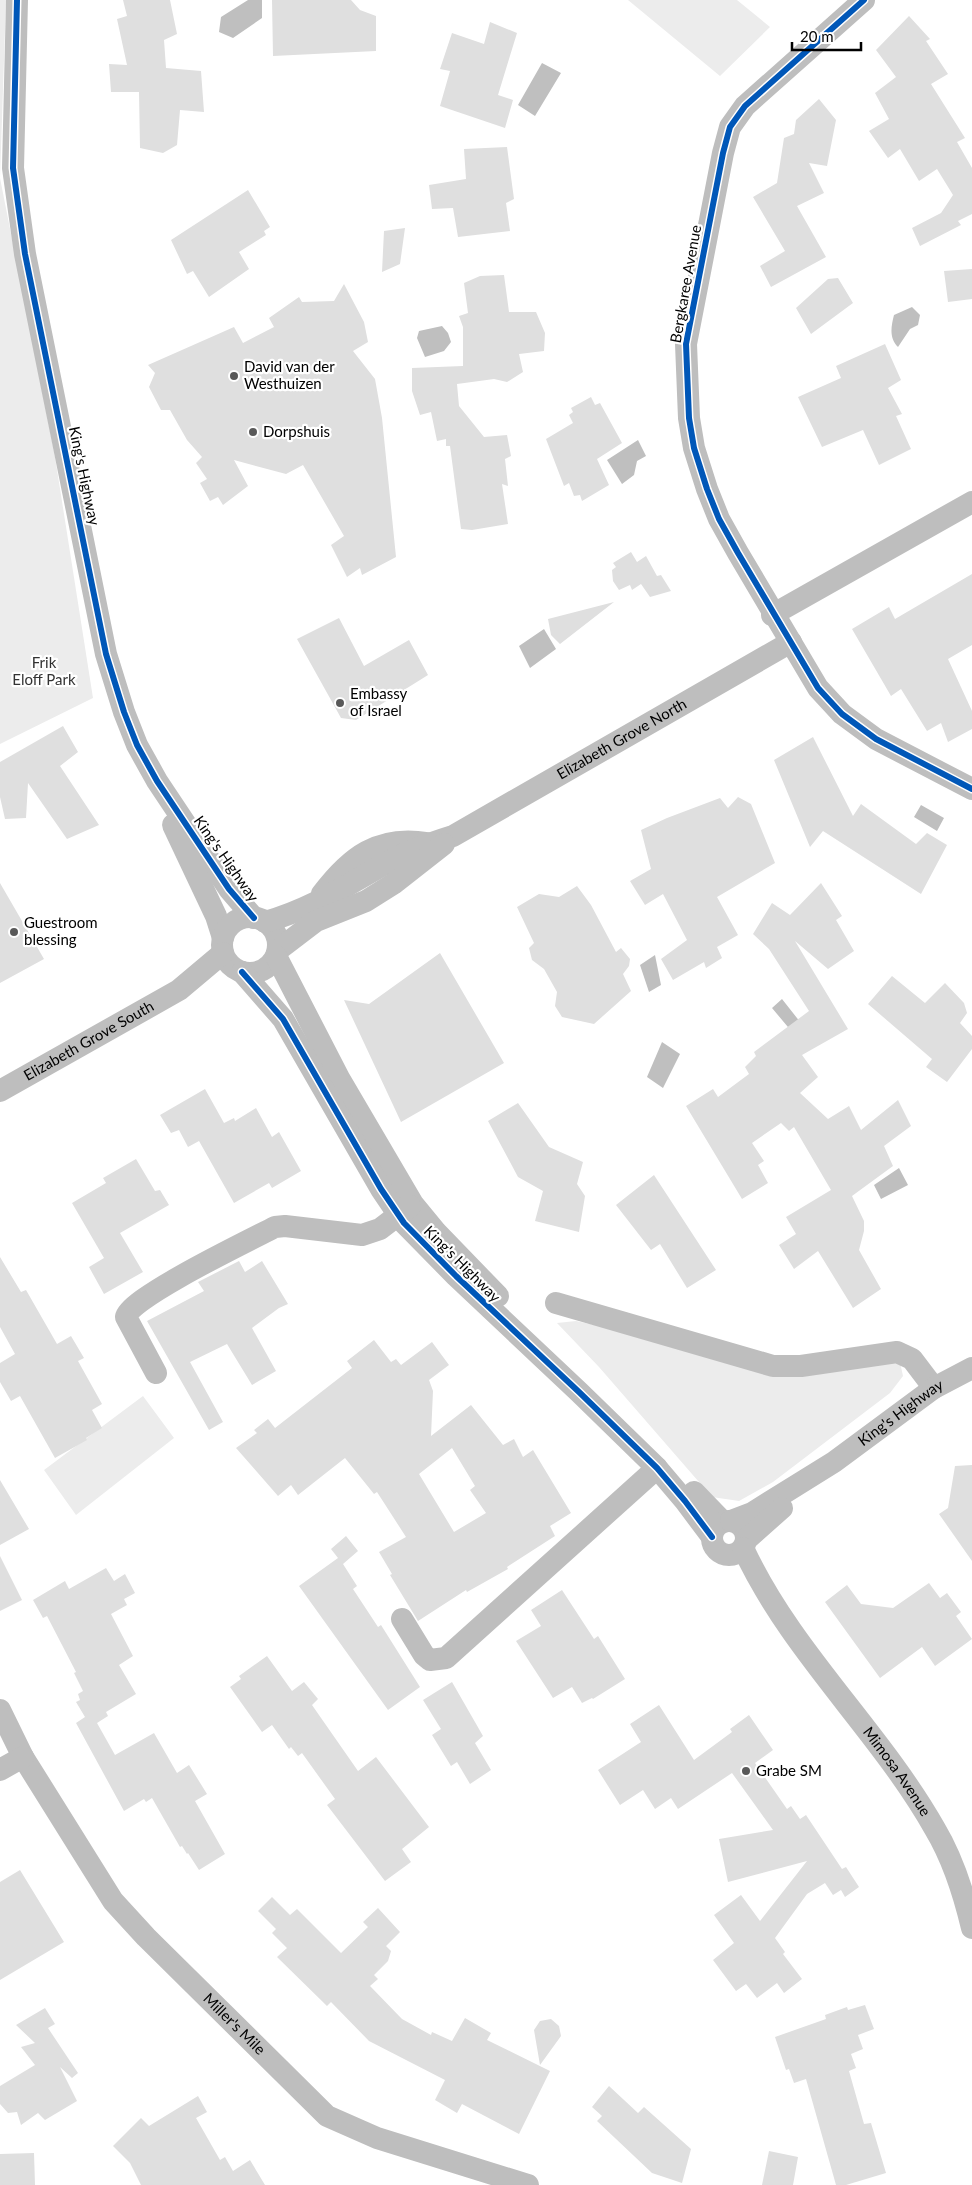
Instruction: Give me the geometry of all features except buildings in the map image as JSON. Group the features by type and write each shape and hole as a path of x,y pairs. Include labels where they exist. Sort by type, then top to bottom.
{"street":[{"name":"King's Highway","path":"17,0 13,168 25,254 106,654 134,737 157,781 229,889 259,920"},
{"name":"Bergkaree Avenue","path":"864,0 745,106 730,127 723,153 686,344 689,418 694,448 719,518 772,615 791,642 818,688 842,714 876,739 972,789"},
{"path":"772,615 972,502"},
{"name":"Elizabeth Grove North","path":"277,953 316,921 366,901 402,879 453,836 791,642"},
{"name":"King's Highway","path":"157,781 171,819 216,916 231,958 283,1019 380,1189 436,1232 475,1273 660,1454 729,1537"},
{"name":"Elizabeth Grove North","path":"259,920 294,914 314,905 398,857 428,843 453,836"},
{"path":"237,920 259,920 275,933 277,953 270,966 258,972 231,958 226,930 237,920"},
{"name":"King's Highway","path":"277,953 405,1209 456,1276 657,1468 685,1501 729,1537"},
{"name":"Elizabeth Grove South","path":"0,1091 231,958"},
{"path":"156,1373 126,1317 130,1308 178,1278 275,1227 285,1226 362,1235 380,1229 405,1209"},
{"path":"556,1303 773,1366 801,1366 884,1353 902,1353 917,1364 934,1388"},
{"name":"King's Highway","path":"729,1537 934,1388 972,1368"},
{"path":"402,1619 424,1656 430,1660 446,1658 657,1468"},
{"name":"Mimosa Avenue","path":"729,1537 754,1594 792,1632 927,1816 956,1875 972,1928"},
{"name":"Miller's Mile","path":"0,1710 23,1757 118,1908 327,2116 377,2138 528,2185"},
{"path":"0,1770 23,1757"}],"green space":[{"path":"0,0 6,0 0,178"},
{"path":"628,0 737,0 770,27 720,76"},
{"name":"Frik Eloff Park","path":"0,178 55,457 93,698 0,744"},
{"path":"576,1321 658,1339 750,1366 900,1362 903,1376 890,1393 773,1482 739,1501 712,1497 599,1367 557,1323"},
{"path":"143,1396 174,1438 76,1515 44,1470"}],"shaded area":[{"path":"248,0 262,0 262,18 233,38 219,32 221,17"},
{"path":"542,63 561,73 535,116 518,105"},
{"path":"912,307 920,315 918,325 910,329 898,347 892,336 894,315"},
{"path":"442,326 448,333 451,342 444,351 425,357 417,338 419,331"},
{"path":"638,440 646,456 637,461 634,475 622,484 607,460"},
{"path":"544,629 556,649 530,668 519,646"},
{"path":"921,805 944,818 937,831 914,817"},
{"path":"655,955 661,985 649,992 640,965"},
{"path":"782,999 808,1032 798,1039 772,1008"},
{"path":"662,1042 680,1054 663,1088 647,1077"},
{"path":"899,1168 908,1185 881,1199 874,1185"}],"cycle path":[{"path":"17,0 13,168 25,254 106,654 124,712 137,745 157,781 229,889 254,918"},
{"path":"864,0 745,106 730,127 723,153 686,344 689,418 694,448 719,519 818,688 842,714 876,739 972,789"},
{"path":"242,972 283,1019 381,1189 404,1223 456,1276 657,1468 712,1537"}],"place":[{"name":"David van der Westhuizen","path":"234,376"},
{"name":"Dorpshuis","path":"253,432"},
{"name":"Embassy of Israel","path":"340,703"},
{"name":"Guestroom blessing","path":"14,932"},
{"name":"Grabe SM","path":"746,1771"}]}
